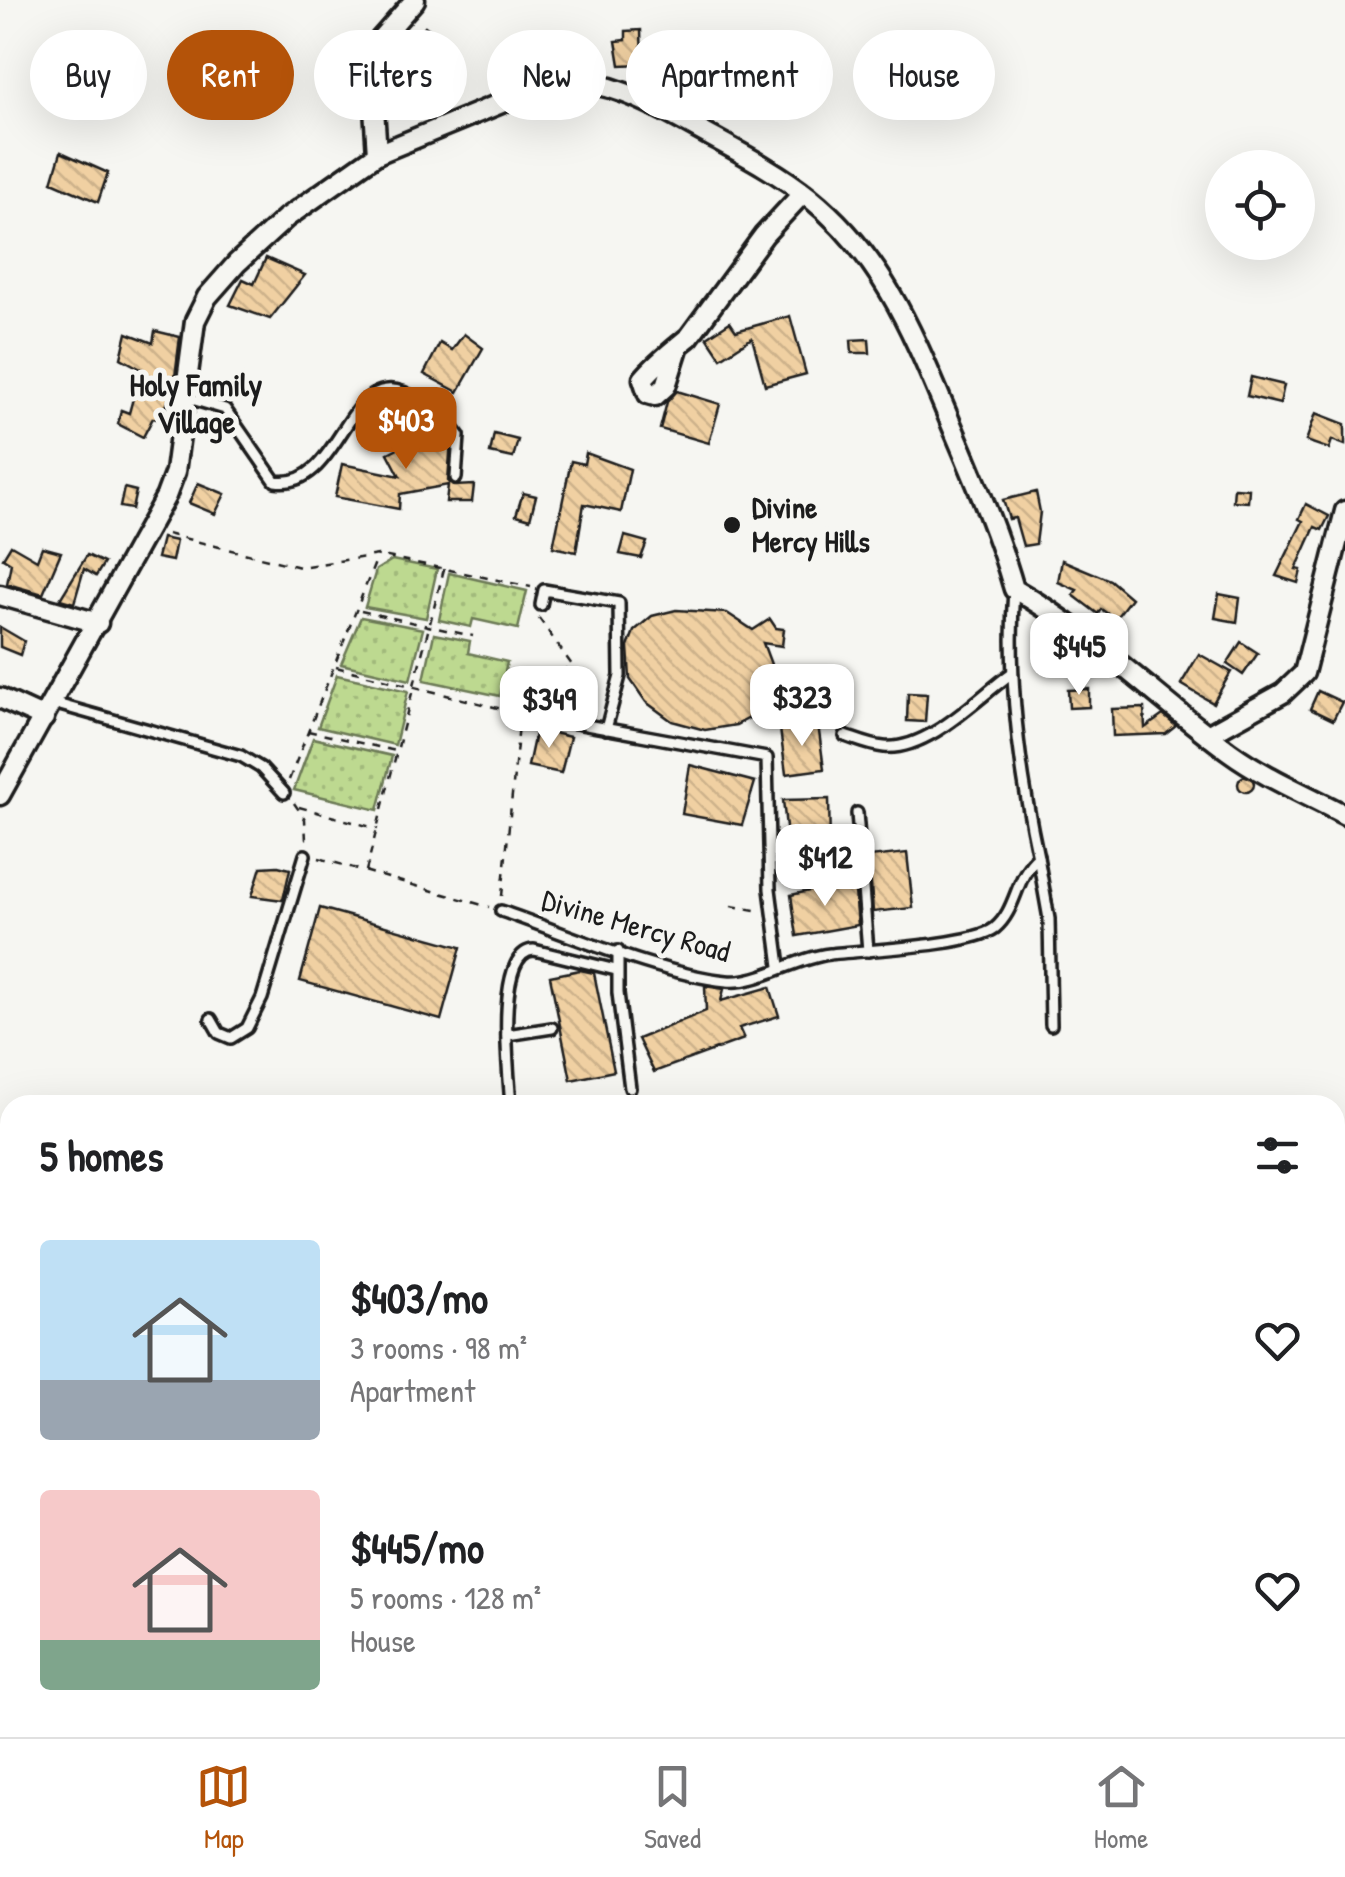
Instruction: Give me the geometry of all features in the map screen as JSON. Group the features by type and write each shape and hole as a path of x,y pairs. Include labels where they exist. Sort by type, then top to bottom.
{"street":[{"path":"376,154 371,62 377,44 415,0"},
{"path":"0,795 151,530 175,472 195,322 207,297 286,218 376,154 550,83 570,80 599,84 673,115 803,193 850,237 908,319 985,504 1014,589 1054,612 1209,734 1276,781 1345,815"},
{"path":"679,345 706,316 781,214 803,193"},
{"path":"1209,734 1284,692 1304,673 1345,511"},
{"path":"0,595 98,623"},
{"path":"0,698 49,711"}],"lane":[{"path":"185,397 225,409 275,481 289,483 316,470 371,396 385,388 401,388 459,436 456,478"},
{"path":"1014,589 1012,673 1019,768 1049,919 1051,1025"},
{"path":"541,605 544,590 619,603 620,676 606,728"},
{"path":"845,736 883,747 906,746 938,728 1012,673"},
{"path":"49,711 240,756 260,768 284,793"},
{"path":"518,713 767,758 772,912 780,966"},
{"path":"857,812 868,951"},
{"path":"212,1020 218,1033 231,1038 253,1018 305,854"},
{"name":"Divine Mercy Road","path":"501,911 618,951 722,980 756,978 813,956 992,930 1004,918 1015,888 1038,857"},
{"path":"510,1095 507,1035 515,962 528,950 616,970"},
{"path":"618,951 616,970 630,1088"},
{"path":"507,1035 552,1028"}],"path":[{"path":"151,530 300,567 378,555 544,590"},
{"path":"284,793 378,555"},
{"path":"366,872 444,567"},
{"path":"359,611 473,636"},
{"path":"519,697 572,666 538,619"},
{"path":"334,667 518,713 501,911 305,854 307,828 298,806 378,830"},
{"path":"308,731 398,751"},
{"path":"732,906 772,912"}],"green space":[{"path":"392,560 437,569 426,618 365,607 376,570"},
{"path":"449,573 527,591 518,629 473,619 471,627 439,620"},
{"path":"361,617 423,629 410,680 341,664"},
{"path":"434,634 470,641 468,653 507,662 500,696 424,680"},
{"path":"337,675 408,691 395,745 318,727"},
{"path":"313,738 392,756 378,810 294,790"}],"building":[{"path":"626,40 626,65 620,65 616,41"},
{"path":"61,152 108,173 98,202 52,182"},
{"path":"266,258 305,275 270,319 230,305 243,279 254,284"},
{"path":"790,316 806,374 765,385 752,338 721,358 707,337 730,322 736,331"},
{"path":"155,331 180,337 174,385 161,420 153,418 143,437 118,424 121,410 129,413 141,369 121,358 127,333 153,343"},
{"path":"464,334 483,348 458,392 424,374 440,343 452,350"},
{"path":"869,339 870,353 852,353 851,340"},
{"path":"1251,377 1284,385 1280,404 1247,396"},
{"path":"677,391 720,404 709,443 660,429 667,402"},
{"path":"1316,413 1345,424 1345,445 1332,440 1329,449 1306,441"},
{"path":"417,415 430,418 435,423 434,430 442,431 441,438 451,440 448,481 454,486 474,485 472,502 446,502 448,485 400,494 399,509 335,497 342,464 400,476 388,453 414,440"},
{"path":"494,434 518,440 513,458 490,453"},
{"path":"586,453 630,469 621,512 584,504 576,552 553,547 571,461 584,464"},
{"path":"198,483 225,494 215,514 189,503"},
{"path":"124,488 136,491 132,509 120,507"},
{"path":"1234,488 1249,489 1248,502 1233,501"},
{"path":"1036,492 1040,512 1036,544 1023,546 1015,518 1009,519 1003,500"},
{"path":"523,493 536,496 530,519 516,515"},
{"path":"1306,504 1329,516 1322,530 1315,527 1296,569 1301,570 1298,583 1276,576 1303,521 1299,519"},
{"path":"625,536 647,542 641,558 620,554"},
{"path":"162,538 176,541 172,561 157,558"},
{"path":"11,545 37,560 42,547 61,552 43,594 7,584 11,563 3,558"},
{"path":"87,555 104,563 96,576 84,569 74,603 60,599"},
{"path":"1062,560 1110,580 1131,598 1115,619 1101,609 1098,614 1073,595 1077,590 1058,582"},
{"path":"1219,594 1240,598 1237,622 1215,618"},
{"path":"676,610 727,613 753,630 770,619 776,628 784,629 782,646 763,643 772,667 757,714 736,725 705,730 672,721 646,702 630,679 628,647 634,631 652,616"},
{"path":"0,627 24,641 20,655 0,647"},
{"path":"1241,642 1258,653 1243,675 1227,664"},
{"path":"1199,654 1231,672 1213,703 1181,684"},
{"path":"1089,689 1089,707 1069,708 1068,690"},
{"path":"1318,691 1342,702 1333,720 1310,709"},
{"path":"908,693 927,694 925,722 907,721"},
{"path":"1144,708 1145,728 1163,715 1176,726 1166,734 1113,736 1112,709"},
{"path":"818,724 824,769 786,774 780,729"},
{"path":"536,729 570,737 561,773 528,766"},
{"path":"690,765 755,782 742,825 682,814"},
{"path":"1246,776 1254,784 1246,792 1238,784"},
{"path":"829,799 830,844 788,846 783,800"},
{"path":"907,853 913,908 873,912 869,857"},
{"path":"261,867 290,869 283,900 252,896"},
{"path":"854,881 858,925 797,936 791,895"},
{"path":"320,908 461,947 441,1020 300,981"},
{"path":"580,970 594,973 614,1071 571,1080 550,976"},
{"path":"705,986 724,989 721,1001 770,987 779,1016 739,1028 744,1039 654,1072 638,1039 706,1011"}],"place":[{"name":"Divine Mercy Hills","path":"732,525"}],"district":[{"name":"Holy Family Village","path":"196,404"}]}
